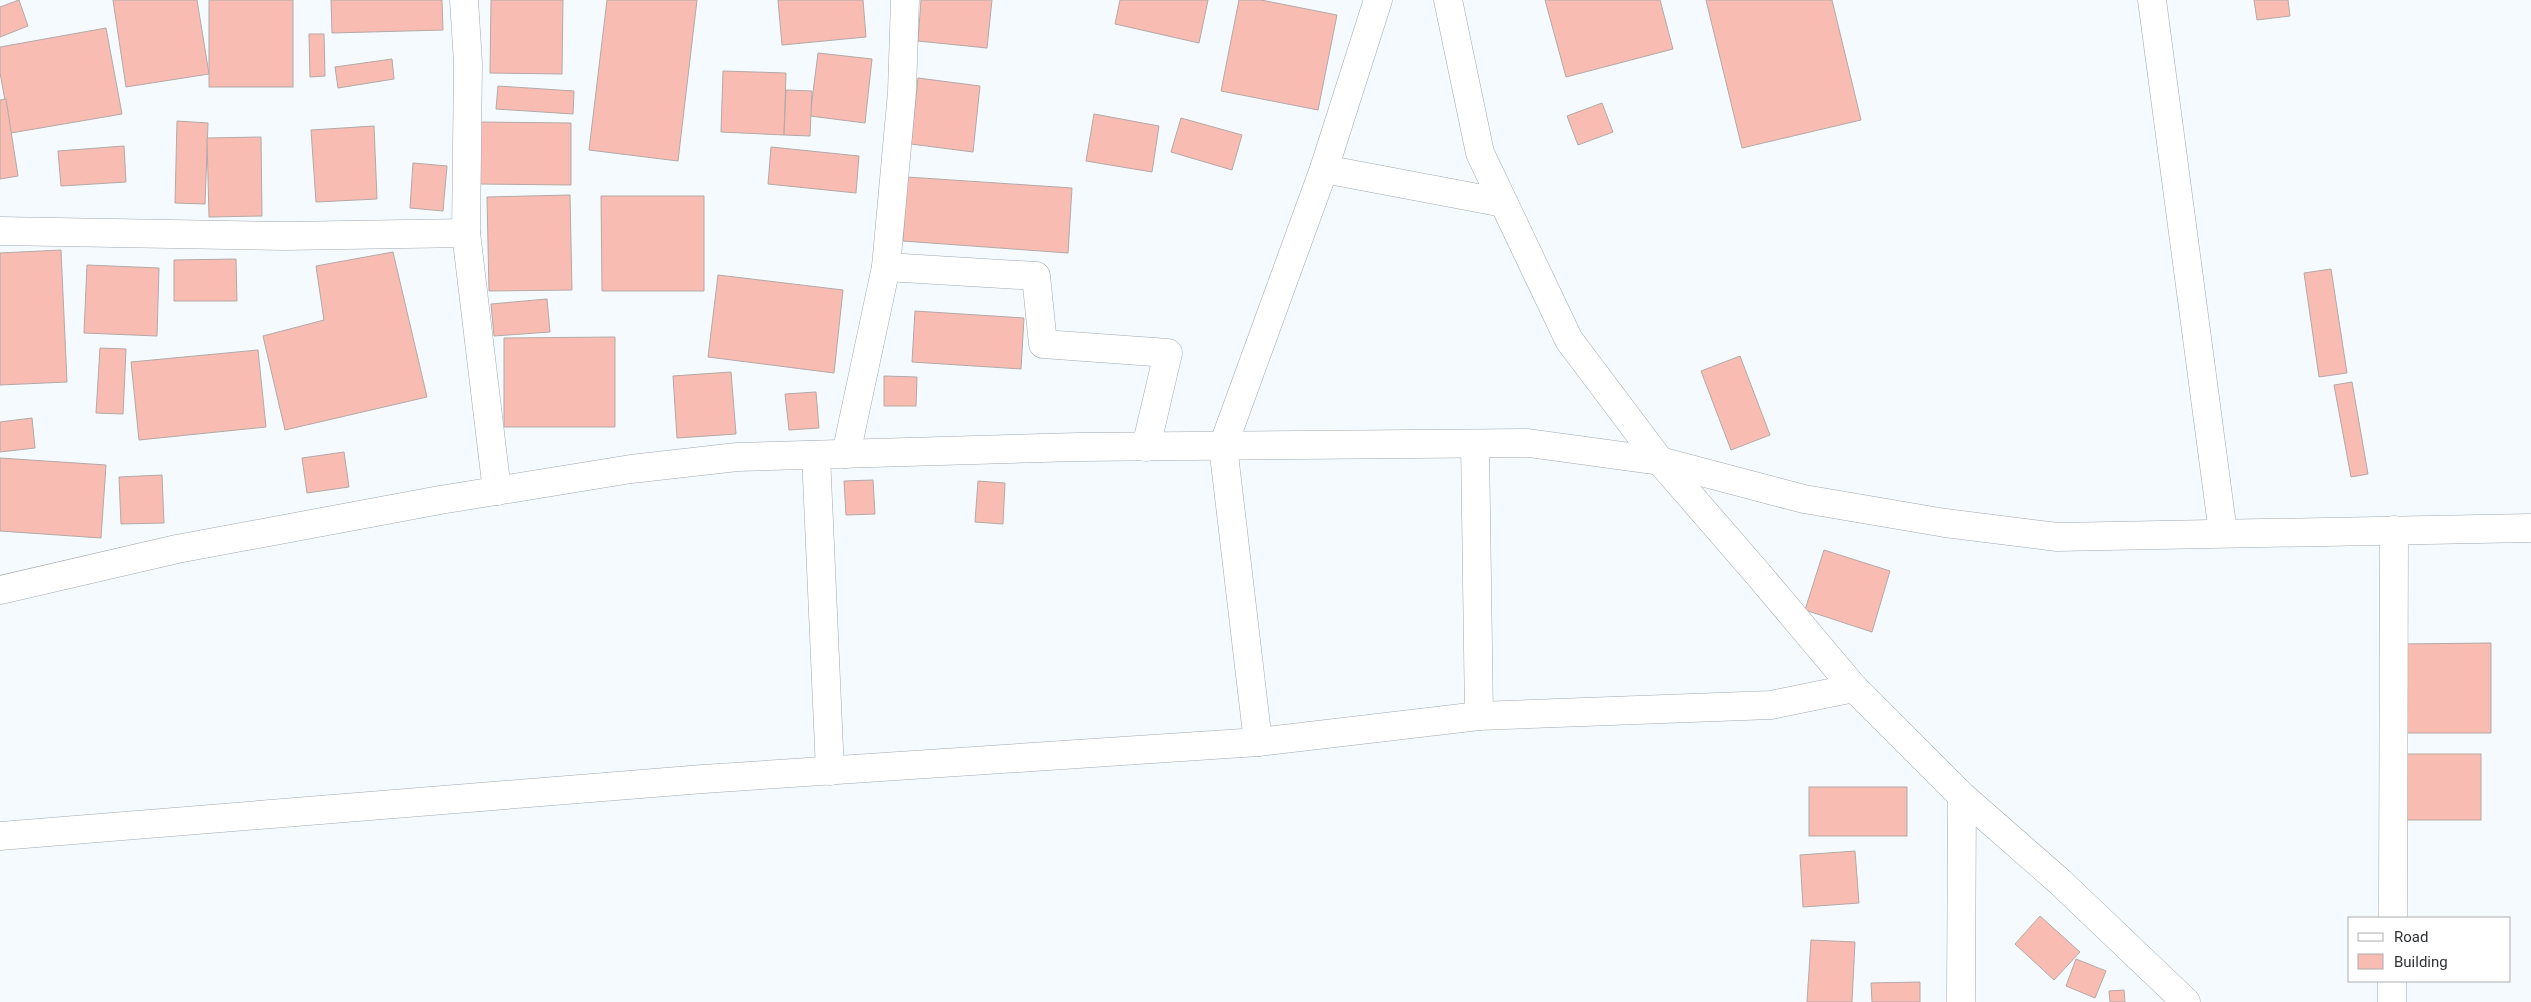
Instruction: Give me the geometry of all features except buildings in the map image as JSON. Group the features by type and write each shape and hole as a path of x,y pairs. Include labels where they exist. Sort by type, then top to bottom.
{"street":[{"path":"464,0 468,63 466,232 496,491"},
{"path":"846,454 886,267 902,92 905,0"},
{"path":"1258,742 1223,446 1324,168 1378,0"},
{"path":"1448,0 1480,153 1569,340 1660,461 1854,688 1962,796 2059,881 2186,1002"},
{"path":"2152,0 2223,533"},
{"path":"1324,168 1504,203"},
{"path":"0,231 285,236 466,232"},
{"path":"886,267 1036,276 1044,344 1168,353 1146,447"},
{"path":"0,590 177,549 496,491 641,468 737,457 846,454 1146,447 1528,443 1660,461 1804,499 1944,523 2057,536 2531,528"},
{"path":"1475,444 1479,716"},
{"path":"816,455 830,771"},
{"path":"2393,917 2394,530"},
{"path":"0,836 830,771 1258,742 1479,716 1771,705 1854,688"},
{"path":"1961,1002 1962,796"},
{"path":"2392,982 2392,1002"}]}
